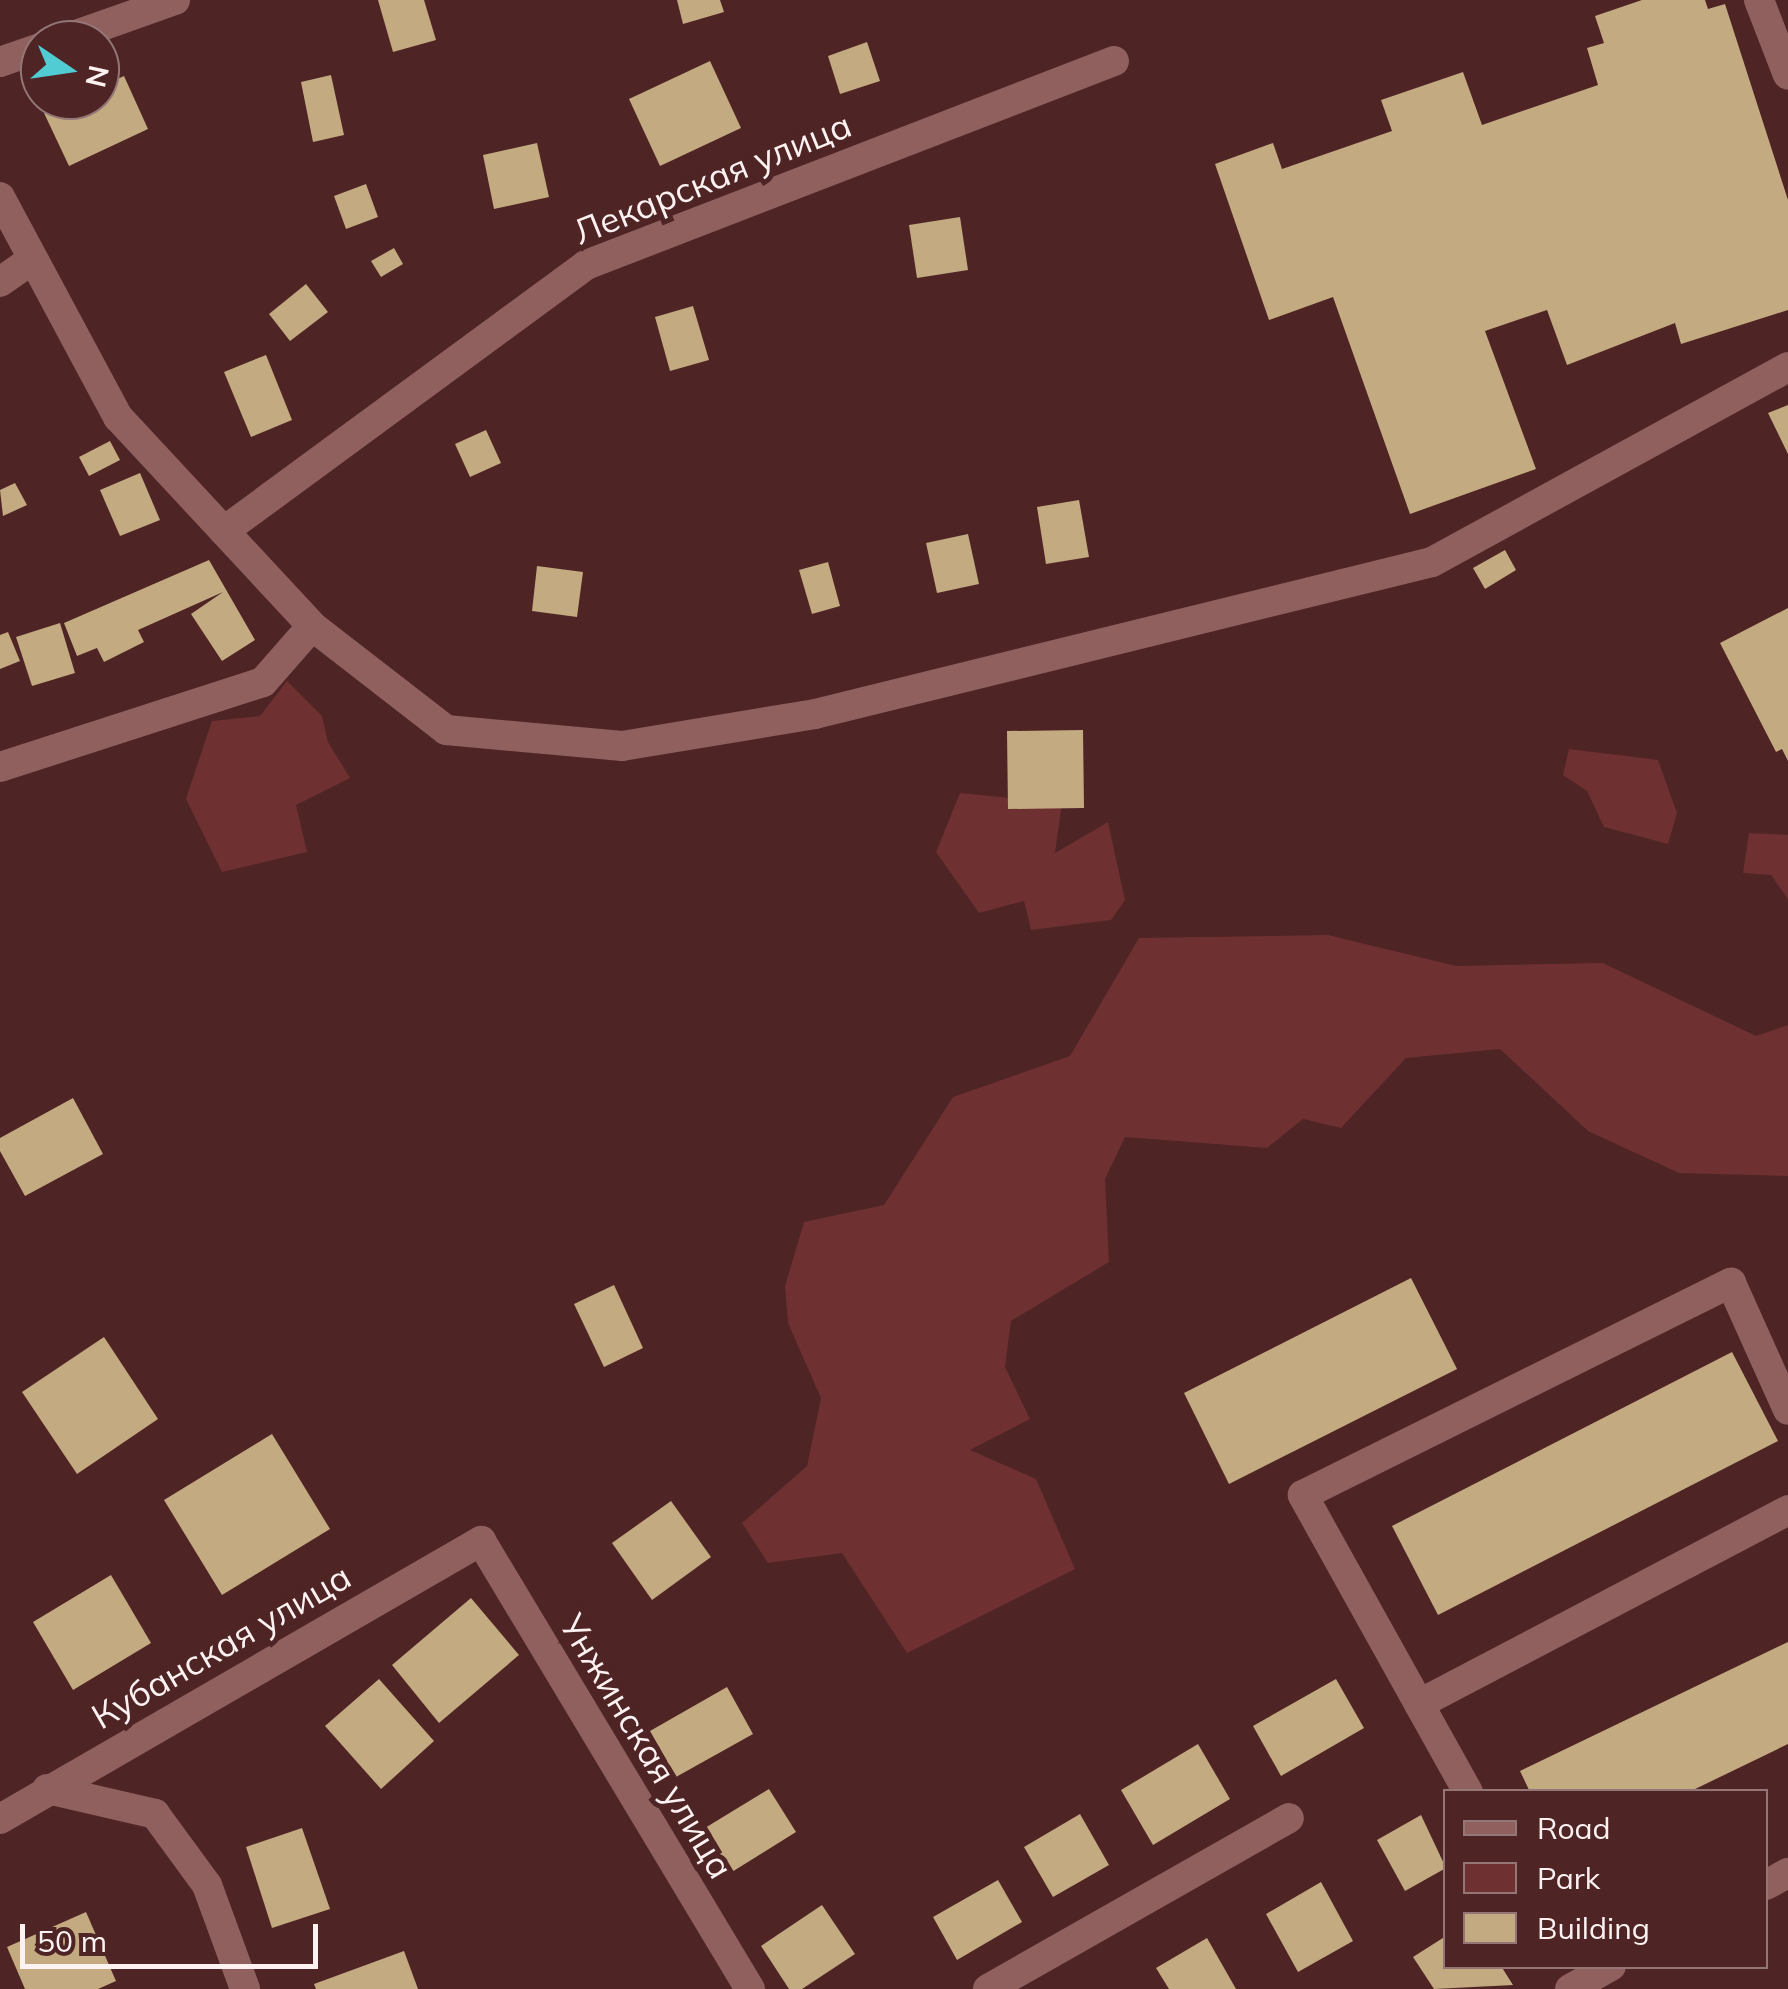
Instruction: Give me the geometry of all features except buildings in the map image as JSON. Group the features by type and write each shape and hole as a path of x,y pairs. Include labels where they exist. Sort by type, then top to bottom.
{"street":[{"path":"119,20 176,0"},
{"path":"1759,0 1788,75"},
{"name":"Лекарская улица","path":"224,531 586,265 1114,61"},
{"path":"0,197 118,418 312,626 446,730 622,746 815,714 1432,562 1788,367"},
{"path":"0,282 33,258"},
{"path":"0,767 262,682 312,626"},
{"path":"1466,1789 1303,1495 1730,1283 1788,1410"},
{"path":"1420,1704 1788,1510"},
{"name":"Кубанская улица","path":"0,1819 47,1788 481,1541"},
{"name":"Унжинская улица","path":"481,1541 750,1989"},
{"path":"47,1788 155,1814 207,1885 245,1989"},
{"path":"988,1989 1289,1818"},
{"path":"1572,1982 1604,1969"}],"green space":[{"path":"287,681 322,716 328,742 350,778 296,805 307,852 222,872 186,799 212,721 260,716"},
{"path":"1569,749 1658,760 1677,813 1668,844 1604,827 1587,791 1563,775"},
{"path":"960,793 1062,803 1055,853 1108,822 1125,900 1111,920 1031,930 1024,901 979,913 936,852"},
{"path":"1749,833 1788,835 1788,899 1771,875 1743,873"},
{"path":"1328,935 1456,966 1603,963 1756,1036 1788,1025 1788,1176 1679,1173 1588,1131 1500,1049 1406,1058 1341,1128 1303,1119 1267,1148 1125,1137 1105,1179 1109,1262 1011,1321 1005,1367 1030,1419 970,1450 1036,1479 1075,1569 907,1653 842,1553 768,1563 742,1523 807,1466 821,1398 788,1323 785,1286 804,1222 884,1205 953,1097 1070,1056 1139,938"}]}
